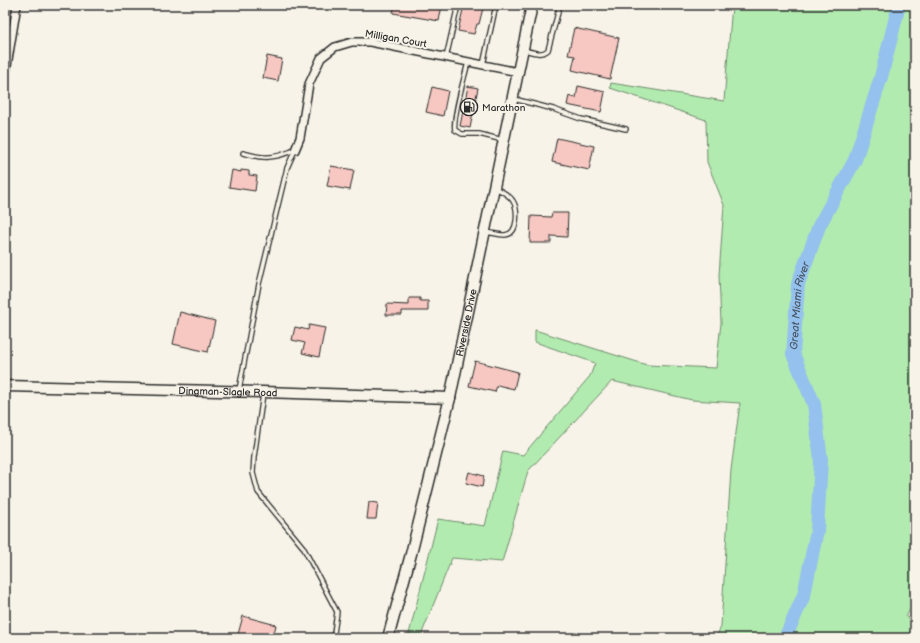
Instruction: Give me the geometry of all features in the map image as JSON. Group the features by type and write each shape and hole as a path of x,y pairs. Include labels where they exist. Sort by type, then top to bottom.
{"main road":[{"name":"Riverside Drive","path":"388,638 411,554 450,398 532,5"},
{"name":"Dingman-Slagle Road","path":"5,386 239,391 450,398"}],"street":[{"path":"5,78 17,5"},
{"name":"Milligan Court","path":"295,150 300,138 310,84 321,58 335,47 352,42 370,42 518,72"}],"lane":[{"path":"446,58 458,5"},
{"path":"483,65 496,5"},
{"path":"523,50 543,54 548,50 560,5"},
{"path":"468,62 457,108 454,126 455,130 462,134 479,134 504,140"},
{"path":"512,99 553,109 581,119 626,129"},
{"path":"243,153 270,157 295,150"},
{"path":"239,391 259,284 287,168 295,150"},
{"path":"485,232 504,235 510,234 515,227 516,221 514,201 508,195 494,188"},
{"path":"263,392 253,473 258,492 303,547 337,612 334,633 331,638"}],"green space":[{"path":"732,5 915,5 915,599 906,617 915,622 915,638 716,638 721,626 731,470 740,403 692,400 612,381 528,471 502,562 452,558 420,638 408,638 438,519 485,526 503,451 523,455 590,376 595,363 535,342 535,330 647,365 716,368 721,323 719,275 724,205 707,162 706,120 610,88 611,83 724,101"}],"building":[{"path":"395,5 442,5 439,21 393,13"},
{"path":"464,5 481,5 480,8 483,8 479,24 477,24 474,34 458,31"},
{"path":"574,28 619,38 610,79 572,70 575,56 568,55"},
{"path":"267,56 282,59 278,81 263,78"},
{"name":"Marathon","path":"468,86 478,88 470,128 460,126"},
{"path":"578,86 605,92 601,112 567,105 569,96 576,98"},
{"path":"432,87 448,91 443,116 426,112"},
{"path":"557,138 594,146 589,170 552,162"},
{"path":"331,166 354,170 350,190 327,186"},
{"path":"232,170 241,172 241,170 249,171 249,175 257,176 255,191 229,187"},
{"path":"552,213 568,213 567,237 551,236 551,243 530,243 531,216 551,217"},
{"path":"409,298 420,298 420,301 428,301 428,311 402,311 402,315 386,315 387,304 409,305"},
{"path":"180,312 215,321 208,352 173,344"},
{"path":"309,325 325,328 319,357 302,353 305,343 292,340 295,327 308,330"},
{"path":"475,361 518,372 514,389 497,385 495,392 469,386"},
{"path":"469,472 484,476 482,487 466,483"},
{"path":"369,502 378,503 376,519 367,519"},
{"path":"243,616 276,625 273,638 237,638"}],"waterway":[{"name":"Great Miami River","path":"785,638 804,595 817,530 821,460 814,404 793,354 798,284 819,226 855,160 881,77 899,5"}],"place":[{"name":"Marathon","path":"469,107"}]}
